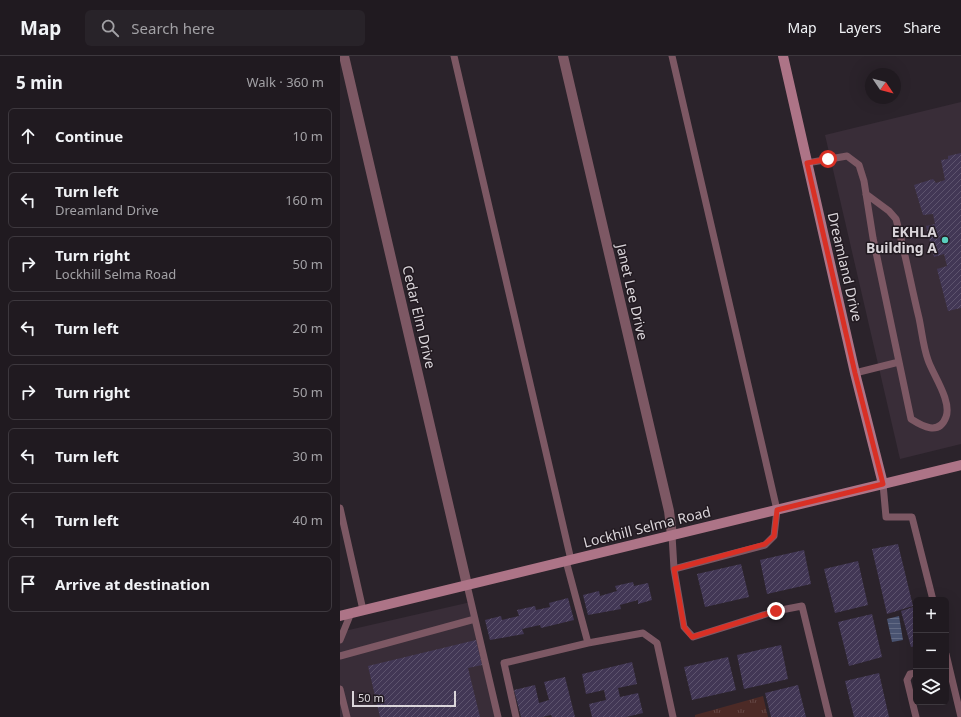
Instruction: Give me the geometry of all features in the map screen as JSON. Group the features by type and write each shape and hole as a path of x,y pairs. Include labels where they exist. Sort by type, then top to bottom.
{"main road":[{"name":"Dreamland Drive","path":"783,56 855,373 883,484"},
{"name":"Lockhill Selma Road","path":"340,616 961,465"}],"street":[{"name":"Cedar Elm Drive","path":"344,56 467,585"},
{"name":"Janet Lee Drive","path":"563,56 669,511 672,535"}],"lane":[{"path":"454,56 588,643"},
{"path":"672,56 777,510 774,536 765,544 674,569"},
{"path":"807,163 847,156 859,165 911,418 924,427 933,429 940,425 946,418 947,408 945,399 928,360 896,219 889,211 866,194"},
{"path":"855,373 899,362"},
{"path":"883,484 886,517 912,517 932,597"},
{"path":"340,508 363,610"},
{"path":"672,535 674,569 684,627 692,637 776,611 802,606 829,717"},
{"path":"467,585 498,717"},
{"path":"340,640 351,613"},
{"path":"340,656 475,619"},
{"path":"516,717 504,663 588,643 643,633 657,643 673,717"},
{"path":"948,669 961,717"},
{"path":"913,674 910,674 907,680 913,705"},
{"path":"340,689 347,717"},
{"path":"913,705 916,717"}],"shaded area":[{"path":"961,102 961,444 900,459 825,135"},
{"path":"471,602 501,717 340,717 340,632"}],"green space":[{"path":"763,696 768,717 695,717 695,715"}],"water":[{"path":"899,616 903,640 892,642 887,619"}],"building":[{"name":"EKHLA Building A","path":"961,153 961,308 948,311 937,269 947,266 944,254 934,257 926,226 935,224 933,214 923,215 914,185 933,179 936,183 945,180 941,160 948,159 948,156"},
{"path":"898,544 913,606 887,614 872,549"},
{"path":"804,550 811,584 767,594 760,560"},
{"path":"858,561 868,605 835,613 824,569"},
{"path":"741,564 749,597 705,607 697,574"},
{"path":"633,582 634,586 648,583 652,600 638,604 638,600 620,605 621,609 588,615 583,595 599,591 600,596 617,591 615,586"},
{"path":"568,598 574,620 541,628 540,625 522,629 524,634 490,640 485,620 501,616 502,620 519,616 517,610 535,606 536,610 550,607 549,603"},
{"path":"913,607 913,647 911,647 901,611"},
{"path":"872,614 882,657 849,666 838,622"},
{"path":"476,640 482,665 468,668 480,717 380,717 368,666"},
{"path":"781,645 788,679 744,689 737,655"},
{"path":"728,657 736,690 692,700 684,667"},
{"path":"632,662 637,684 618,688 620,697 638,693 643,713 626,717 592,717 589,704 606,700 604,690 586,694 582,674"},
{"path":"879,673 889,717 854,717 845,681"},
{"path":"565,677 575,717 552,717 551,715 542,717 521,717 514,690 535,685 539,703 549,700 544,682"},
{"path":"798,685 806,717 771,717 765,693"}],"place":[{"name":"EKHLA Building A","path":"945,240"}],"route":[{"path":"776,611 692,637 684,627 674,569 765,544 774,536 777,510 883,484 855,373 807,163 828,159"}]}
